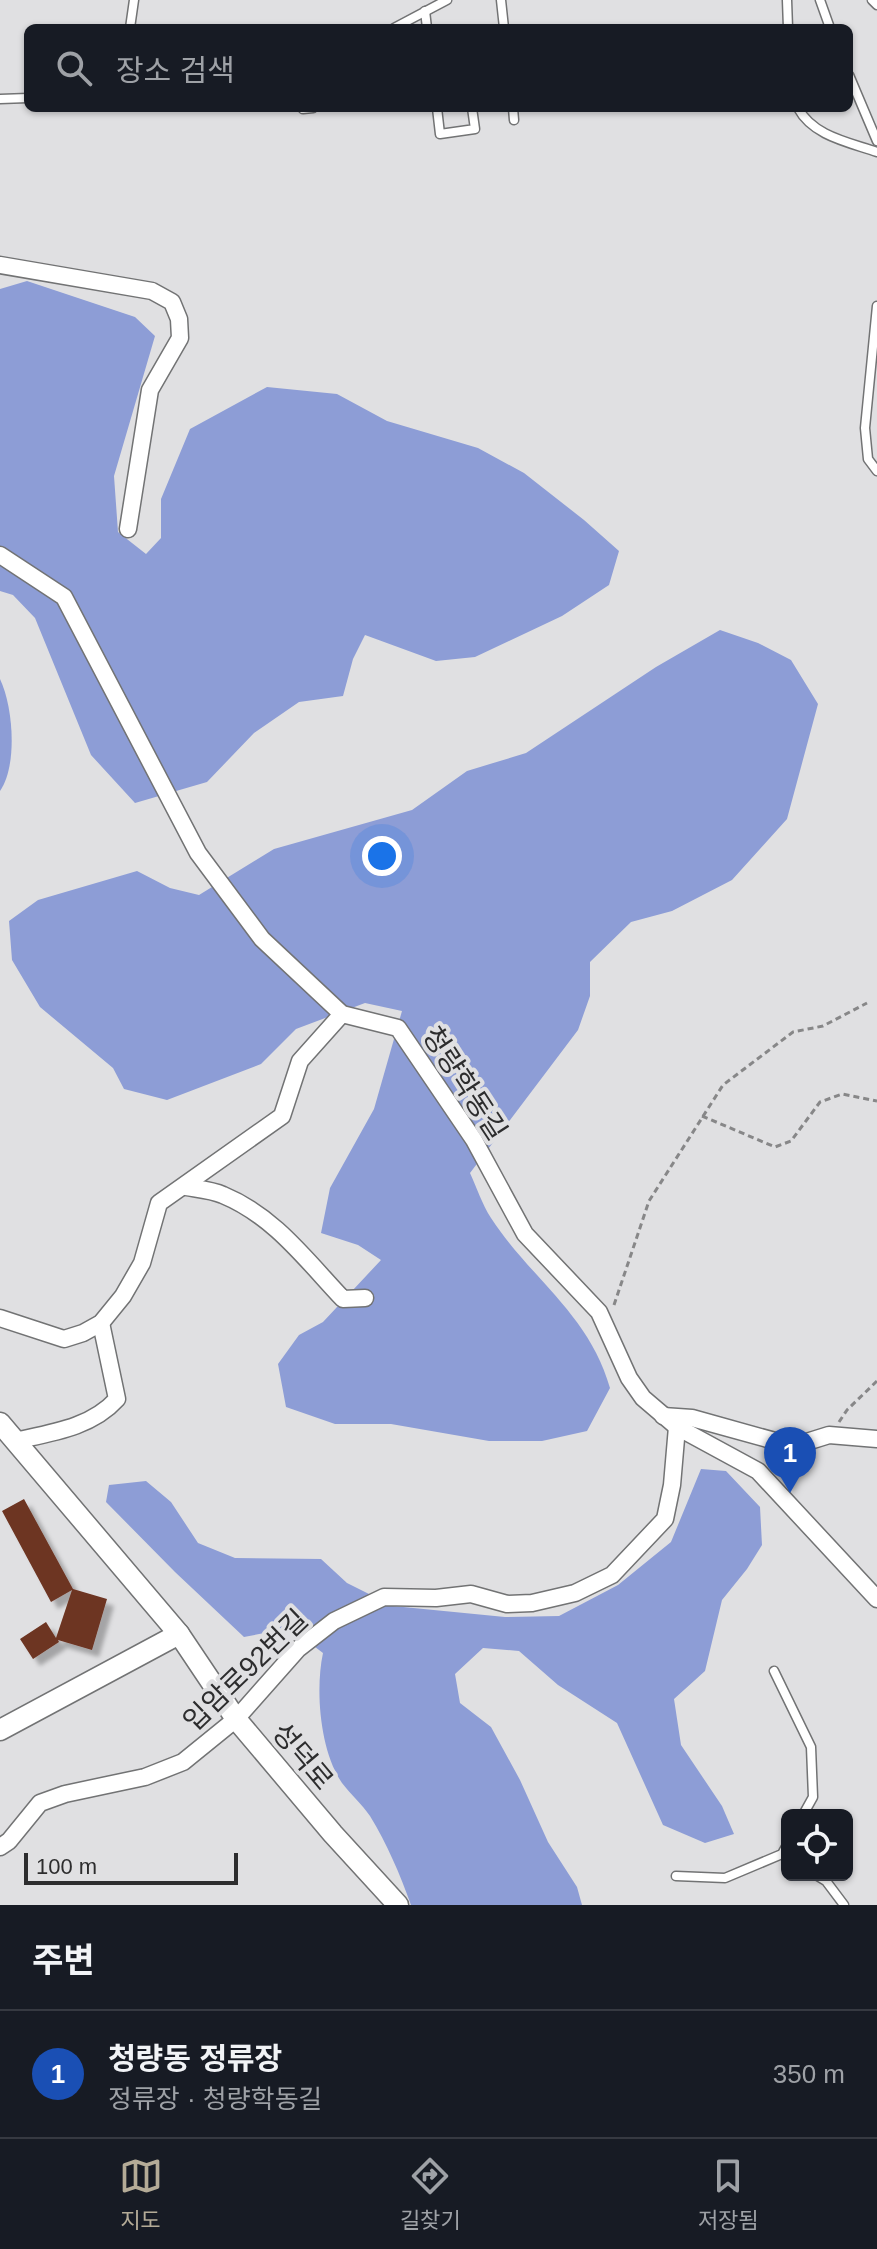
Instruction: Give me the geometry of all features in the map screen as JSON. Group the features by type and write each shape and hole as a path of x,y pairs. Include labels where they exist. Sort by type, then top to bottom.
{"street":[{"path":"0,265 152,291 172,302 179,319 180,338 150,390 128,529"},
{"name":"청량학동길","path":"0,555 64,597 198,853 262,939 342,1014 398,1028 474,1140 525,1234 599,1312 606,1323 615,1352 643,1398 677,1427 758,1471 877,1599"},
{"path":"0,1318 64,1339 101,1323 123,1296 142,1263 159,1203 186,1187 282,1116 300,1061 342,1014"},
{"path":"186,1187 221,1194 258,1213 277,1228 343,1299 365,1298"},
{"path":"14,1441 73,1428 117,1399 101,1323"},
{"path":"662,1416 692,1418 797,1445 829,1435 877,1439"},
{"name":"성덕로","path":"0,1423 179,1634 236,1719 398,1905"},
{"name":"입암로92번길","path":"0,1847 9,1841 40,1803 65,1794 145,1777 183,1762 236,1719 298,1649 334,1621 384,1597 436,1598 471,1594 507,1604 532,1603 575,1593 612,1575 665,1519 672,1485 677,1427"},
{"path":"0,1730 179,1634"}],"lane":[{"path":"131,24 134,0"},
{"path":"401,24 447,0"},
{"path":"501,0 504,24"},
{"path":"787,0 788,24"},
{"path":"820,0 829,24"},
{"path":"872,0 877,5"},
{"path":"425,11 427,24"},
{"path":"853,84 877,141"},
{"path":"0,99 24,98"},
{"path":"437,112 440,134 475,129 473,112"},
{"path":"513,112 514,120"},
{"path":"800,112 805,120 823,133 877,152"},
{"path":"877,306 865,428 868,459 877,471"},
{"path":"774,1671 811,1747 813,1797 806,1809"},
{"path":"676,1876 725,1878 781,1856"},
{"path":"826,1881 844,1905"}],"path":[{"path":"606,1323 649,1201 723,1085 793,1032 823,1026 867,1003"},
{"path":"701,1116 775,1147 791,1141 820,1102 842,1094 877,1101"},
{"path":"829,1435 847,1410 877,1381"}],"shaded area":[{"path":"27,281 135,317 155,336 114,476 118,532 146,554 161,538 161,499 190,429 267,387 337,394 387,421 478,448 524,473 619,551 609,585 562,616 475,657 436,661 365,635 353,659 343,696 299,702 254,733 207,782 135,803 91,755 35,618 13,595 0,591 0,289"},
{"path":"720,630 758,643 791,660 818,704 787,819 732,880 672,911 631,922 590,962 590,996 578,1030 470,1173 491,1218 574,1318 600,1362 610,1388 587,1431 542,1441 489,1441 391,1424 335,1424 286,1407 278,1364 299,1335 323,1322 381,1260 358,1245 321,1233 330,1188 374,1109 402,1011 365,1003 296,1029 261,1064 167,1100 124,1089 113,1068 40,1007 12,960 9,921 38,900 137,871 170,888 199,895 274,849 412,810 467,771 526,753 656,667"},
{"path":"0,679 8,704 12,735 6,780 0,791"},
{"path":"701,1469 726,1471 760,1507 762,1545 722,1600 705,1671 674,1699 681,1745 722,1806 734,1834 705,1843 663,1825 617,1723 558,1685 519,1651 483,1648 455,1674 460,1703 491,1727 520,1780 548,1842 577,1887 582,1905 411,1905 393,1859 376,1827 342,1783 329,1754 321,1720 323,1653 290,1628 244,1637 106,1502 109,1485 146,1481 171,1502 198,1543 235,1558 321,1559 347,1583 393,1606 505,1617 559,1616 618,1585 671,1542"}],"building":[{"path":"24,1499 73,1589 107,1599 92,1650 58,1640 33,1659 20,1639 46,1622 56,1638 72,1590 51,1602 2,1511"}],"place":[{"name":"청량동 정류장","path":"790,1493"}]}
